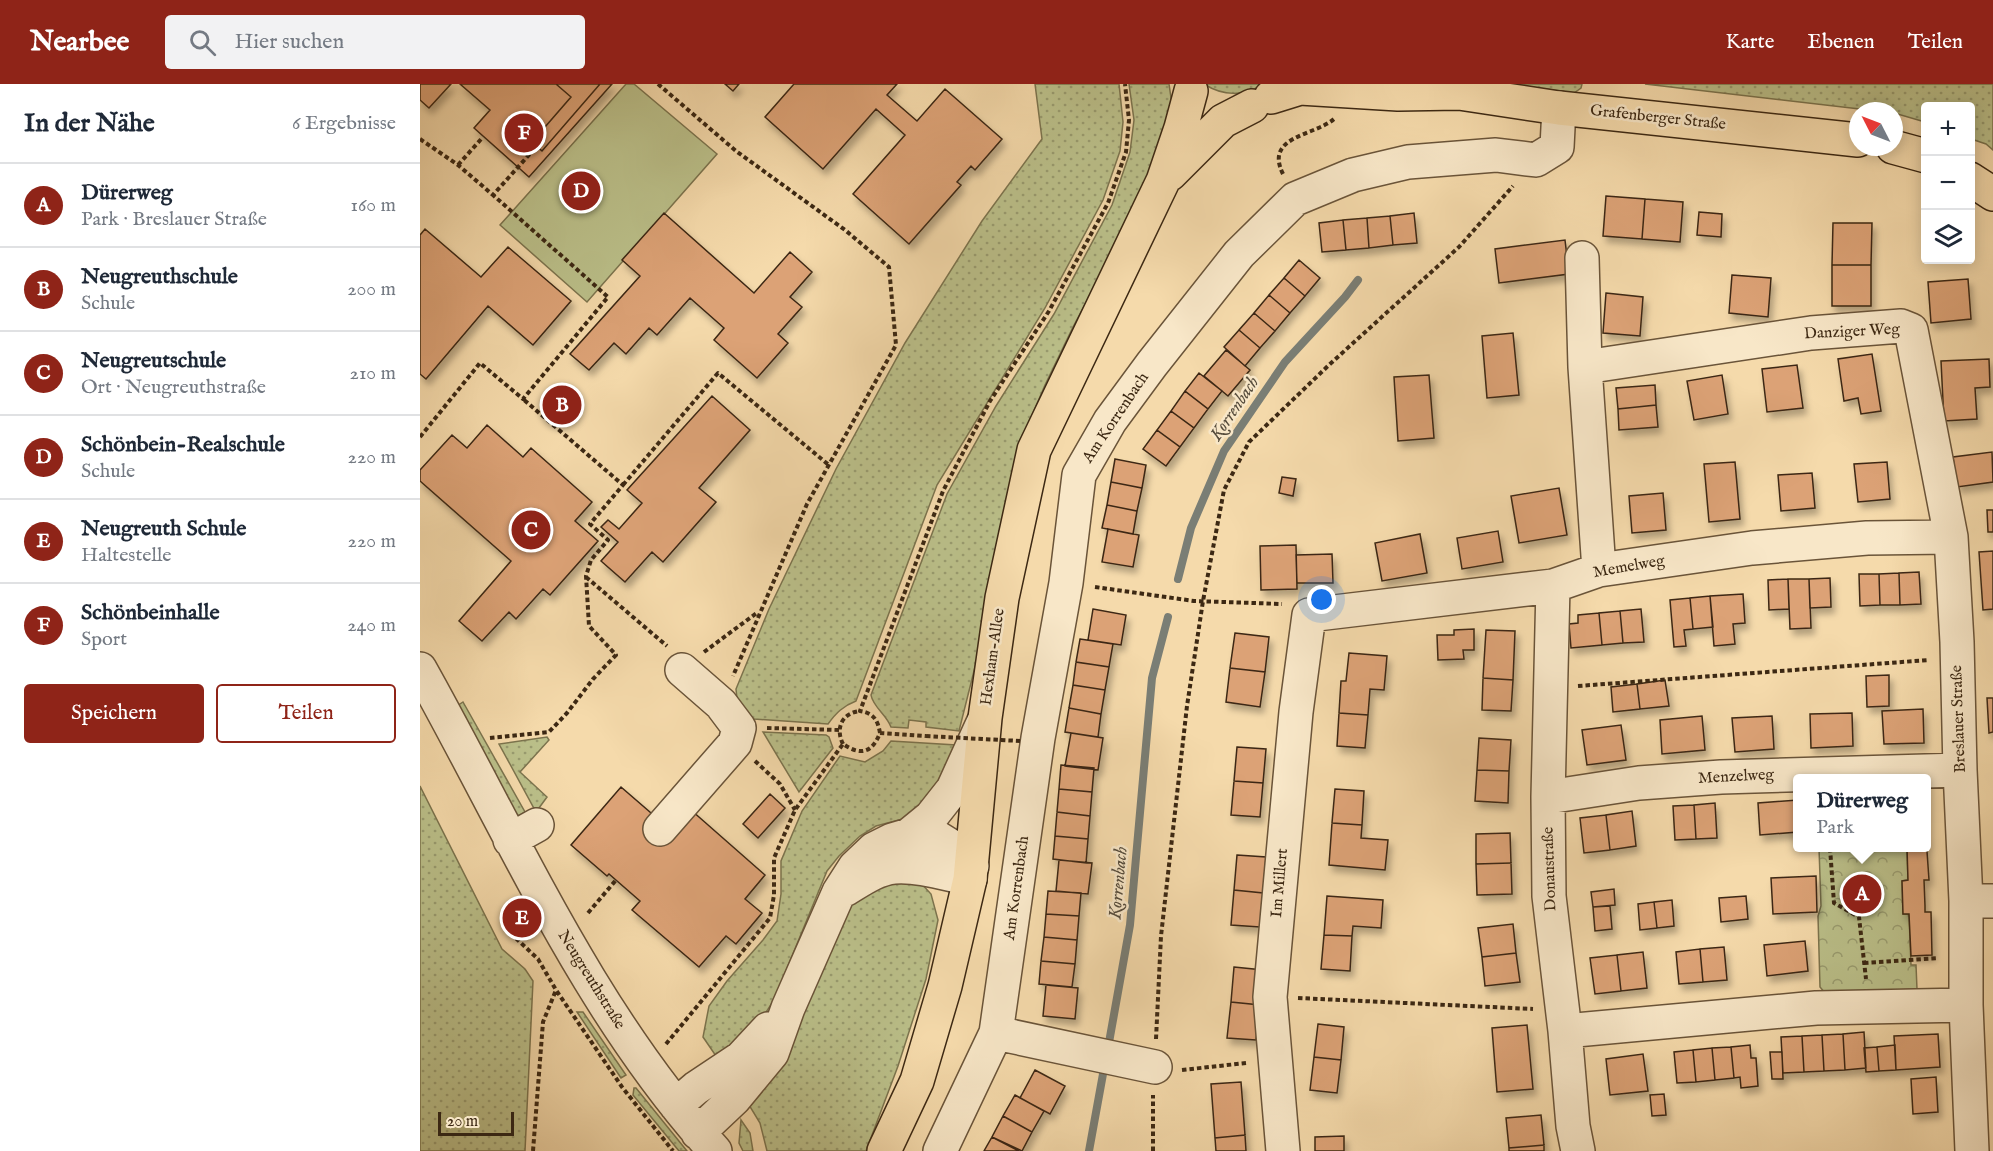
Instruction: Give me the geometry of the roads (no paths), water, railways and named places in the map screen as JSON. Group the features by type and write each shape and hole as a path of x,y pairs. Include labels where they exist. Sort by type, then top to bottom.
{"main road":[{"path":"1188,88 1210,104 1231,108 1269,95"},
{"name":"Hexham-Allee","path":"884,1151 917,1081 945,986 971,872 985,718 1002,598 1034,450 1163,182 1181,129 1188,88"},
{"name":"Grafenberger Straße","path":"1269,95 1300,88 1398,94 1445,89 1559,108 1849,139"},
{"name":"Hexham-Allee","path":"1163,182 1223,121 1269,95"},
{"path":"1903,150 1921,155"},
{"path":"1975,182 1993,194"}],"street":[{"name":"Am Korrenbach","path":"940,1151 996,1032 1038,738 1066,583 1078,475 1110,421 1239,254 1295,199 1353,175 1408,162 1496,155 1536,160 1557,147 1559,108"},
{"path":"1582,258 1584,367 1599,570"},
{"name":"Danziger Weg","path":"1584,367 1811,333 1900,326 1911,330 1951,537"},
{"name":"Memelweg","path":"1309,615 1553,586 1599,570 1752,548 1867,538 1951,537"},
{"name":"Breslauer Straße","path":"1951,537 1960,770 1979,901 1966,957 1972,1151"},
{"name":"Donaustraße","path":"1553,586 1548,797 1549,896 1573,1126 1578,1151"},
{"name":"Im Millert","path":"1283,1151 1270,997 1296,712 1309,615"},
{"path":"660,829 732,725 685,667"},
{"name":"Neugreuthstraße","path":"420,669 524,832 582,969 645,1065 707,1142"},
{"path":"707,1142 734,1099 772,1053 788,1008 839,892 855,867 874,849 909,835 931,818 953,789 985,718"},
{"name":"Menzelweg","path":"1823,774 1960,770"},
{"name":"Menzelweg","path":"1548,797 1639,783 1793,775"},
{"path":"909,835 938,838 954,848 971,872"},
{"path":"839,892 873,873 894,867 971,872"},
{"path":"1563,1021 1816,1008 1966,1005"},
{"path":"676,1105 696,1088 741,1058 788,1008"},
{"path":"996,1032 1124,1060 1155,1070"}],"waterway":[{"name":"Korrenbach","path":"1178,579 1191,528 1224,451 1285,362 1358,280"},
{"name":"Korrenbach","path":"1108,1048 1130,925 1152,678 1168,617"},
{"name":"Korrenbach","path":"1089,1151 1105,1063"}],"place":[{"name":"Schönbeinhalle","path":"524,133"},
{"name":"Schönbein-Realschule","path":"581,191"},
{"name":"Neugreuthschule","path":"562,405"},
{"name":"Neugreutschule","path":"531,530"},
{"name":"Dürerweg","path":"1862,894"},
{"name":"Neugreuth Schule","path":"522,918"}]}
